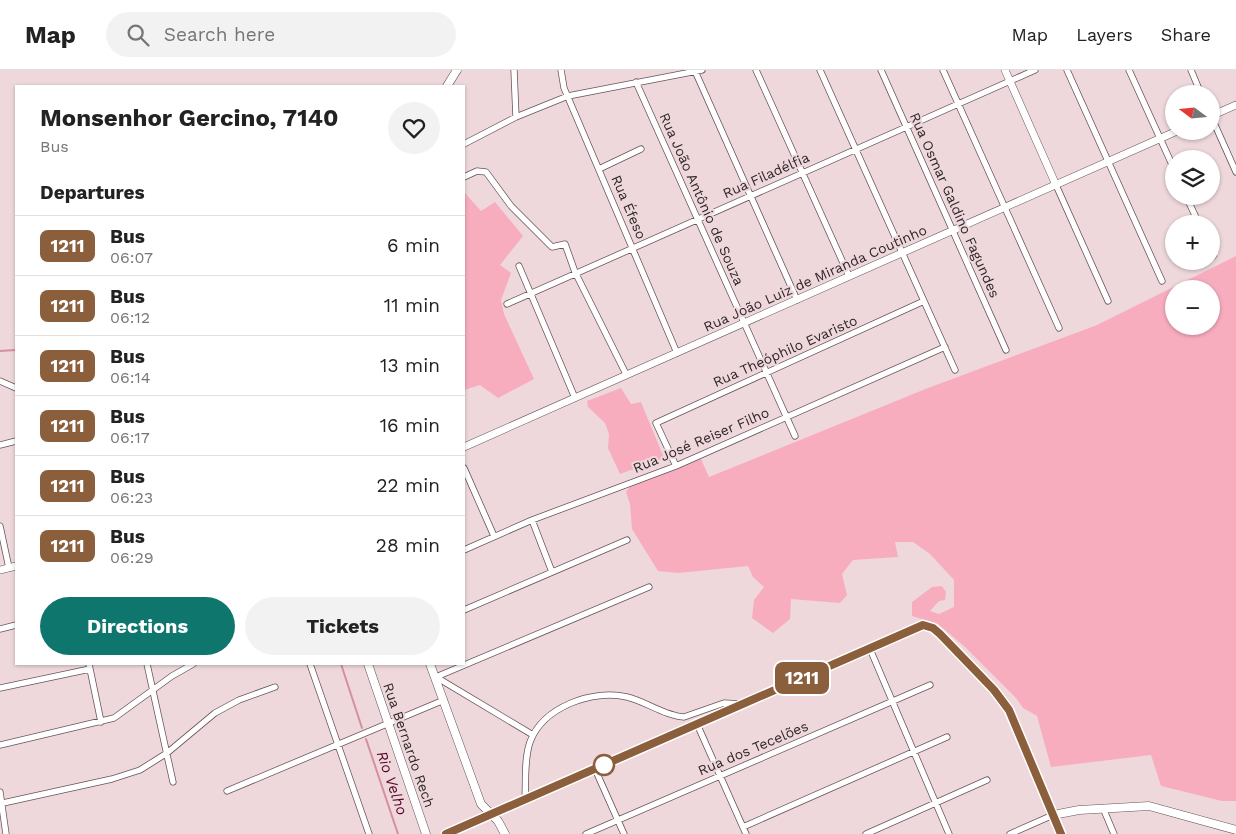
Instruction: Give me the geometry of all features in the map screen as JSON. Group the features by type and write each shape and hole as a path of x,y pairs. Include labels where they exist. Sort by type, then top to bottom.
{"main road":[{"path":"448,85 457,70"},
{"path":"446,834 923,625 933,628 994,690 1009,710 1053,815 1070,811 1136,805 1161,808 1236,830"},
{"name":"Rua Bernardo Rech","path":"368,665 426,834"},
{"path":"430,665 481,804 498,821 505,834"}],"street":[{"path":"514,70 516,117"},
{"name":"Rua Éfeso","path":"561,70 568,96 677,353"},
{"path":"465,143 516,117 568,96 702,70"},
{"path":"756,70 850,276"},
{"path":"820,70 955,370"},
{"name":"Rua Osmar Galdino Fagundes","path":"881,70 1006,350"},
{"path":"943,70 1059,328"},
{"path":"1005,70 1108,301"},
{"name":"Rua Filadélfia","path":"507,304 575,272 698,220 1035,70"},
{"path":"1067,70 1162,281"},
{"path":"1129,70 1165,150"},
{"path":"1191,70 1197,85"},
{"path":"695,71 797,300"},
{"name":"Rua João Antônio de Souza","path":"636,82 795,436"},
{"path":"1220,112 1236,105"},
{"path":"1220,136 1236,172"},
{"name":"Rua João Luiz de Miranda Coutinho","path":"465,447 1165,137"},
{"path":"599,169 641,150"},
{"path":"465,177 477,172 486,172 511,206 552,247 566,244 575,272 626,374"},
{"path":"519,266 575,398"},
{"name":"Rua Theóphilo Evaristo","path":"676,466 656,423 924,302"},
{"name":"Rua José Reiser Filho","path":"465,550 532,520 676,466 945,348"},
{"path":"0,381 15,388"},
{"path":"0,445 15,441"},
{"path":"465,470 494,536"},
{"path":"532,520 552,572"},
{"path":"0,526 13,567 0,570"},
{"path":"465,610 627,540"},
{"path":"465,665 649,587"},
{"path":"0,629 15,625"},
{"path":"870,649 949,834"},
{"path":"147,665 173,782"},
{"path":"0,745 101,722 119,716 172,676 191,665"},
{"path":"310,665 369,834"},
{"path":"436,677 464,665"},
{"path":"0,688 89,666 101,722"},
{"path":"436,677 533,735"},
{"name":"Rua dos Tecelões","path":"586,834 930,685"},
{"path":"2,803 127,775 146,767 167,753 222,709 275,687"},
{"path":"525,799 527,758 533,735 563,708 576,700 593,696 626,697 679,717 724,703 742,705"},
{"path":"227,791 444,700"},
{"path":"697,724 746,834"},
{"path":"742,827 947,737"},
{"path":"595,769 624,834"},
{"path":"866,834 987,780"},
{"path":"0,792 6,834"},
{"path":"1103,808 1114,834"},
{"path":"1010,834 1053,815 1061,834"}],"shaded area":[{"path":"465,193 481,211 495,202 523,236 500,265 511,273 501,300 504,314 534,379 498,398 480,385 465,390"},
{"path":"1236,256 1236,801 1222,801 1161,786 1151,755 1051,767 1037,716 1023,708 1016,698 965,647 938,624 912,616 912,602 932,587 942,586 946,592 945,600 939,601 930,611 939,614 954,607 954,580 930,554 913,542 895,542 898,557 853,560 842,574 847,595 840,603 791,599 790,619 773,633 752,618 754,600 764,587 753,577 748,566 678,573 658,571 632,529 630,504 626,492 631,485 701,459 709,477 928,388 1097,325 1165,291 1165,335 1220,335 1220,280 1188,280 1208,270 1220,270 1220,264"},
{"path":"621,388 631,404 641,402 664,458 620,474 608,448 609,434 605,423 588,407 587,401"}],"waterway":[{"name":"Rio Velho","path":"0,351 15,350"},
{"name":"Rio Velho","path":"341,665 362,728"},
{"name":"Rio Velho","path":"366,739 398,834"}],"bus line":[{"name":"1211","path":"446,834 923,625 933,628 940,634 1004,702 1020,733 1061,834"}]}
